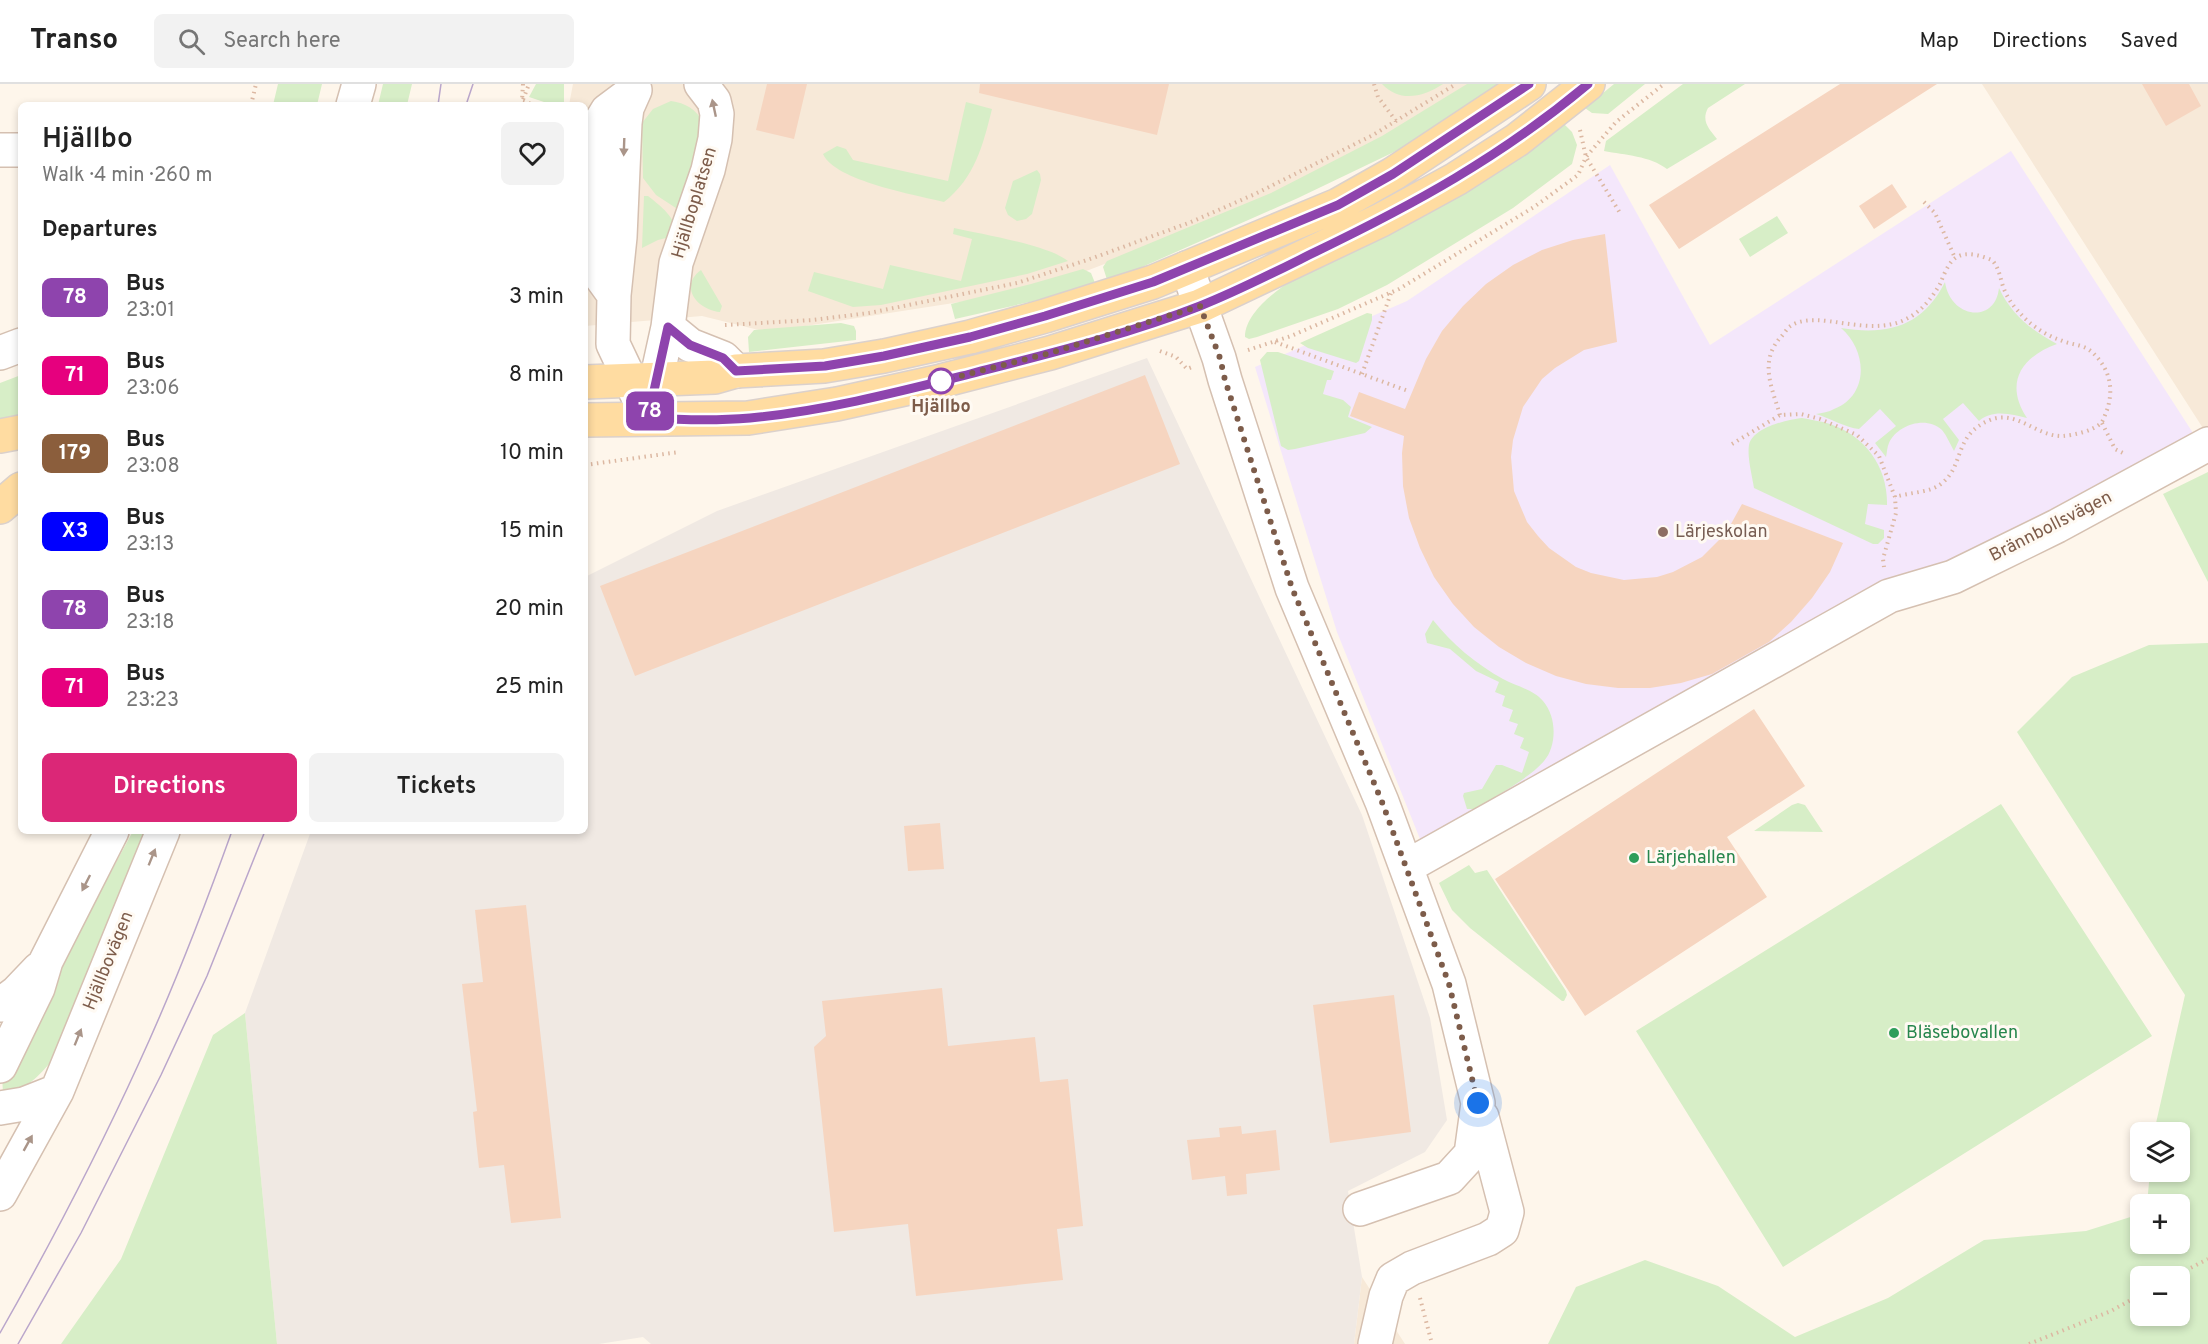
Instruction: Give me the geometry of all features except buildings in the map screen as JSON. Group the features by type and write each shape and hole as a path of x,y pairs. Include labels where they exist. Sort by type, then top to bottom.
{"main road":[{"path":"588,382 715,377 736,371 825,366 884,356 970,337 1153,282 1338,205 1393,174 1529,84"},
{"path":"588,420 748,418 837,404 941,381 1050,353 1200,306 1381,220 1456,179 1517,140 1588,84"},
{"path":"0,436 18,433"},
{"path":"0,507 18,492"}],"street":[{"path":"354,102 358,84"},
{"name":"Hjällboplatsen","path":"648,418 643,379 668,327 676,263 708,170 715,139 717,114 714,101 701,84"},
{"path":"588,372 601,362 613,344 614,295 593,266 590,244 593,134 607,111 639,87"},
{"path":"0,150 18,150"},
{"path":"1186,268 1220,358 1228,391 1292,588 1382,802 1449,984 1507,1212 1502,1230 1488,1239 1412,1268 1393,1279 1386,1296 1375,1344"},
{"path":"668,327 690,345 723,358 736,371"},
{"path":"613,344 643,379"},
{"path":"0,353 18,346"},
{"name":"Brännbollsvägen","path":"1406,867 1889,596 1953,577 2056,526 2208,444"},
{"path":"0,1066 38,988 46,962 110,834"},
{"name":"Hjällbovägen","path":"0,1194 57,1092 162,834"},
{"path":"0,1005 46,962"},
{"path":"0,1108 24,1104 57,1092"},
{"path":"1360,1209 1449,1178 1471,1154 1478,1103"}],"path":[{"path":"252,102 256,84"},
{"path":"521,102 523,84"},
{"path":"521,102 529,84"},
{"path":"1374,84 1378,97 1396,121"},
{"path":"721,325 813,320 869,313 1017,283 1191,222 1256,194 1372,135 1456,84"},
{"path":"1258,348 1391,293 1534,207 1578,175 1586,157 1616,122 1664,84"},
{"path":"1577,120 1586,157 1620,213"},
{"path":"1924,202 1935,213 1955,258"},
{"path":"1780,415 1768,375 1769,355 1774,344 1789,327 1809,321 1873,326 1903,321 1924,306 1955,258 1976,255 1992,260 2009,299 2029,322 2053,338 2092,351 2106,368 2111,395 2102,423 2115,449 2152,474"},
{"path":"1362,374 1391,293"},
{"path":"1274,342 1408,391"},
{"path":"1731,444 1780,415 1801,414 1820,419 1857,435 1879,456 1895,497 1896,513 1883,559 1889,596"},
{"path":"1895,497 1923,491 1941,484 1949,477 1959,451 1970,433 1991,420 2001,417 2013,418 2051,435 2061,436 2086,431 2102,423"},
{"path":"2190,1268 2208,1259"},
{"path":"1412,1268 1432,1344"},
{"path":"2029,1344 2111,1311 2130,1301"}],"shaded area":[{"path":"573,84 1484,84 1299,189 1037,290 767,332 702,316 588,326 588,102 570,102"},
{"path":"1982,84 2208,84 2208,436"},
{"name":"Lärjeskolan","path":"2011,151 2193,433 1728,702 1567,757 1424,849 1337,632 1255,367 1407,301 1610,165 1710,345"},
{"path":"1147,358 1362,815 1430,1018 1447,1120 1425,1152 1348,1191 1362,1277 1354,1344 651,1344 643,1337 599,1344 277,1344 245,1013 310,834 588,834 588,576 717,511"},
{"path":"1362,1277 1405,1344 1354,1344"}],"green space":[{"path":"278,84 322,84 318,102 274,102"},
{"path":"383,84 412,84 408,102 379,102"},
{"path":"536,84 564,84 564,102 544,102 529,97"},
{"path":"1382,84 1443,84 1420,95 1404,96 1396,94"},
{"path":"1467,84 1506,84 1455,118 1394,152 1298,198 1142,267 1109,286 1103,267 1107,261 1271,193 1382,136"},
{"path":"1614,84 1645,84 1608,114 1592,113 1585,108"},
{"path":"1683,84 1745,84 1708,108 1706,121 1717,139 1667,169 1645,159 1604,151 1606,141"},
{"path":"671,101 690,108 703,123 682,212 656,195 643,178 642,123 653,109"},
{"path":"966,102 992,109 981,148 970,172 955,193 944,202 859,179 830,164 823,154 837,146 846,149 853,160 948,181"},
{"path":"1563,123 1572,132 1577,145 1572,164 1513,208 1387,285 1338,309 1257,337 1249,339 1245,337 1253,315 1282,287"},
{"path":"1037,170 1041,180 1032,214 1026,219 1017,221 1008,215 1005,208 1013,181"},
{"path":"644,196 648,196 667,213 678,235 658,240 642,248"},
{"path":"1777,216 1788,233 1750,257 1739,239"},
{"path":"954,228 1030,245 1068,261 1027,274 881,305 853,307 808,291 814,272 883,289 890,265 961,281 972,239 953,234"},
{"path":"1083,269 1091,273 1095,283 1078,291 955,319 951,304"},
{"path":"701,270 722,306 720,312 705,307 694,297 691,283"},
{"path":"1945,282 1955,303 1972,312 1981,312 1990,308 1996,300 1999,288 2023,321 2057,344 2034,356 2020,373 2017,394 2027,418 1996,414 1979,421 1963,403 1943,419 1959,440 1954,451 1942,430 1928,423 1920,423 1898,431 1888,445 1886,457 1875,443 1896,426 1880,409 1859,429 1816,414 1830,411 1846,402 1854,394 1859,383 1860,360 1850,337 1841,328 1874,330 1889,329 1902,324 1915,318 1926,309"},
{"path":"1367,313 1372,314 1372,320 1359,361 1356,363 1308,348 1300,343"},
{"path":"841,323 854,326 856,340 749,352 748,337 754,330"},
{"path":"1267,352 1278,352 1334,371 1331,380 1327,380 1323,394 1343,400 1351,407 1348,417 1372,427 1365,433 1295,449 1288,450 1281,446 1260,360"},
{"path":"18,376 18,424 0,427 0,383"},
{"path":"1802,418 1843,429 1864,445 1879,466 1884,478 1887,505 1868,504 1865,524 1884,530 1884,538 1878,544 1873,544 1754,488 1749,455 1749,445 1752,439 1757,433 1771,426"},
{"path":"2208,472 2208,582 2163,494"},
{"path":"1433,620 1456,645 1483,667 1539,697 1548,708 1553,723 1553,740 1544,761 1521,780 1476,809 1467,809 1464,793 1482,789 1496,765 1522,773 1529,752 1520,748 1524,738 1514,734 1518,724 1509,721 1513,710 1502,706 1505,696 1495,692 1499,682 1476,671 1450,649 1427,643 1425,634"},
{"path":"2208,643 2208,1344 1548,1344 1576,1287 1645,1260 1718,1286 1795,1337 1888,1298 1984,1240 2086,1231 2130,1217 2130,1254 2190,1254 2190,1194 2148,1194 2149,1182 2190,1182 2190,1122 2156,1122 2185,995 2017,732 2072,677 2149,645"},
{"path":"1798,803 1805,805 1823,832 1754,831 1792,805"},
{"name":"Bläsebovallen","path":"2001,804 2152,1036 1783,1267 1636,1031"},
{"path":"131,834 147,834 50,1063 30,1083 3,1094 2,1074"},
{"path":"1469,865 1475,873 1487,870 1566,991 1564,1001 1470,928 1452,910 1439,883"},
{"path":"245,1013 277,1344 61,1344 121,1259 213,1035"}],"tram line":[{"path":"438,102 441,84"},
{"path":"467,102 473,84"},
{"path":"0,1333 72,1200 139,1063 188,948 231,834"},
{"path":"18,1344 81,1233 161,1075 207,976 264,834"}],"bus line":[{"name":"78","path":"1529,84 1432,146 1393,174 1338,205 1153,282 1045,316 970,337 884,356 825,366 736,371 723,358 690,345 668,327 648,418 701,420 748,418 837,404 941,381 1050,353 1117,334 1200,306 1381,220 1456,179 1517,140 1588,84"}],"place":[{"name":"Hjällbo","path":"941,381"},
{"name":"Lärjeskolan","path":"1663,532"},
{"name":"Lärjehallen","path":"1634,858"},
{"name":"Bläsebovallen","path":"1894,1033"}],"route":[{"path":"941,381 1117,334 1200,306 1220,358 1225,380 1292,588 1382,802 1449,984 1478,1103"}]}
